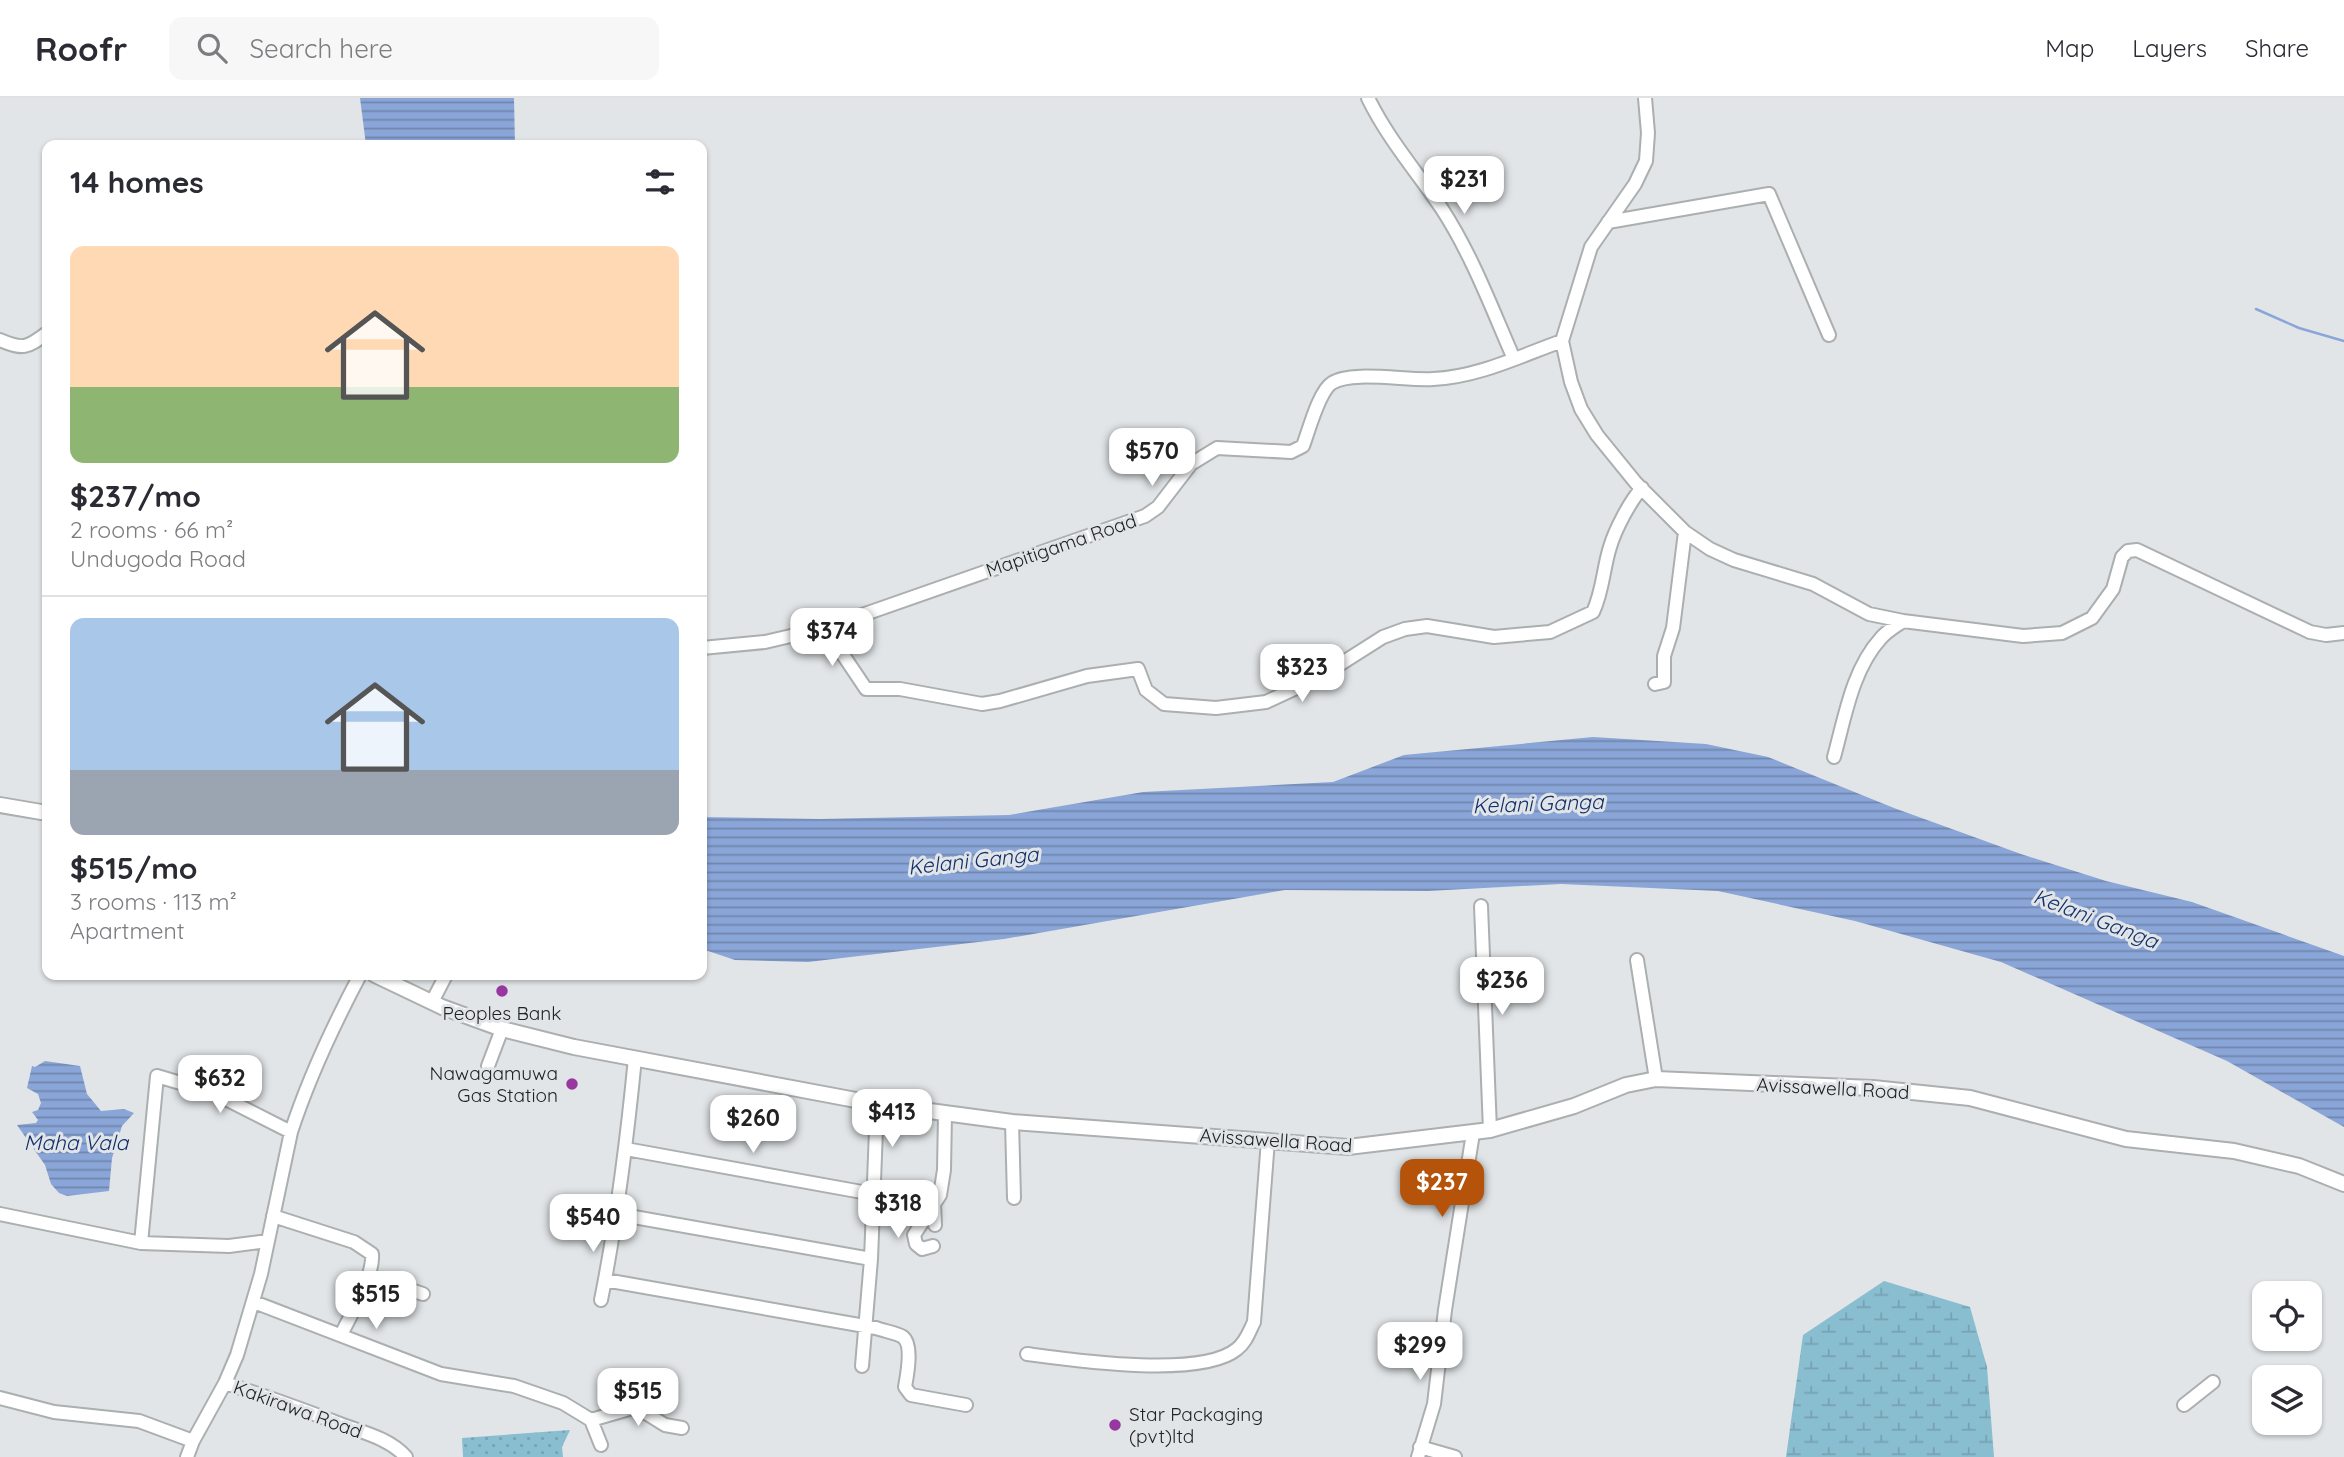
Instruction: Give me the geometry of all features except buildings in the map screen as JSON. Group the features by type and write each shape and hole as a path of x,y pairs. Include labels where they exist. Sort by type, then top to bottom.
{"main road":[{"path":"0,805 42,812"},
{"name":"Avissawella Road","path":"385,980 502,1029 574,1047 877,1104 1012,1122 1348,1147 1490,1130 1574,1106 1626,1085 1656,1079 1873,1088 1970,1098 2126,1139 2234,1151 2299,1166 2344,1184"}],"street":[{"path":"1368,98 1381,125 1443,211 1476,274 1514,359"},
{"path":"1645,98 1648,133 1646,160 1635,184 1591,247 1562,341 1571,382 1581,409 1597,436 1685,532 1710,549 1734,560 1813,584 1869,614 1903,621 2023,636 2062,633 2092,618 2113,589 2122,557 2127,551 2137,550 2311,632 2326,635 2344,633"},
{"path":"1608,222 1769,194 1829,335"},
{"path":"0,340 18,348 32,345 42,337"},
{"name":"Mapitigama Road","path":"707,648 765,642 825,628 1145,516 1158,507 1191,464 1217,448 1291,452 1303,446 1322,396 1330,383 1346,377 1432,380 1464,376 1562,341"},
{"path":"825,628 866,689 900,689 982,704 1087,676 1138,669 1146,690 1164,704 1216,708 1266,702 1320,677 1383,637 1405,629 1427,626 1494,636 1550,632 1593,612 1599,599 1610,546 1635,495 1642,488"},
{"path":"1655,684 1664,682 1664,656 1673,628 1685,532"},
{"path":"1834,757 1852,688 1868,655 1882,636 1903,621"},
{"path":"1481,906 1490,1130"},
{"path":"1637,960 1656,1079"},
{"path":"187,1457 237,1355 254,1302 291,1132 315,1064 357,980"},
{"path":"432,1002 443,980"},
{"path":"488,1066 502,1029"},
{"path":"601,1300 617,1214 635,1058"},
{"path":"141,1243 156,1076 214,1093 291,1132"},
{"path":"862,1366 871,1259 877,1104"},
{"path":"933,1246 922,1249 916,1244 914,1235 940,1195 944,1170 945,1114"},
{"path":"1012,1122 1014,1198"},
{"path":"1455,1457 1419,1452 1434,1404 1445,1310 1473,1133"},
{"path":"1027,1354 1098,1364 1173,1365 1220,1358 1235,1350 1246,1340 1254,1322 1268,1140"},
{"path":"626,1149 873,1194"},
{"path":"934,1203 935,1225"},
{"path":"0,1214 141,1243 229,1246 268,1241"},
{"path":"617,1214 871,1259"},
{"path":"273,1216 354,1242 372,1255 373,1263 368,1276 341,1335"},
{"path":"368,1276 424,1294"},
{"path":"605,1280 876,1328 903,1337 909,1358 905,1387 911,1395 967,1405"},
{"path":"254,1302 441,1374 514,1386 563,1402 591,1420 601,1445"},
{"name":"Kakirawa Road","path":"225,1382 385,1441 405,1457"},
{"path":"2184,1405 2213,1382"},
{"path":"0,1398 54,1412 139,1421 193,1441"},
{"path":"591,1420 636,1407 665,1425 682,1428"}],"green space":[{"path":"1884,1281 1970,1307 1987,1367 1994,1457 1786,1457 1803,1335"},
{"path":"570,1430 562,1447 563,1457 463,1457 462,1438"}],"water":[{"path":"360,98 514,98 515,140 365,140"},
{"name":"Kelani Ganga","path":"1593,737 1706,744 1768,757 1894,808 2021,854 2106,881 2192,902 2344,956 2344,1127 2227,1061 2001,962 1855,921 1718,891 1561,884 1428,891 1285,890 1004,939 808,962 735,960 707,951 707,817 820,819 1009,815 1143,792 1333,782 1404,755"},
{"name":"Maha Vala","path":"45,1061 80,1066 87,1094 101,1111 124,1109 134,1113 122,1126 112,1158 109,1191 67,1196 59,1193 51,1184 45,1165 17,1125 36,1123 38,1120 32,1112 38,1110 41,1103 38,1094 27,1088 32,1066"}],"waterway":[{"path":"2256,309 2299,328 2344,341"}],"place":[{"name":"Peoples Bank","path":"502,991"},
{"name":"Nawagamuwa Gas Station","path":"572,1084"},
{"name":"Star Packaging (pvt)ltd","path":"1115,1425"}]}
